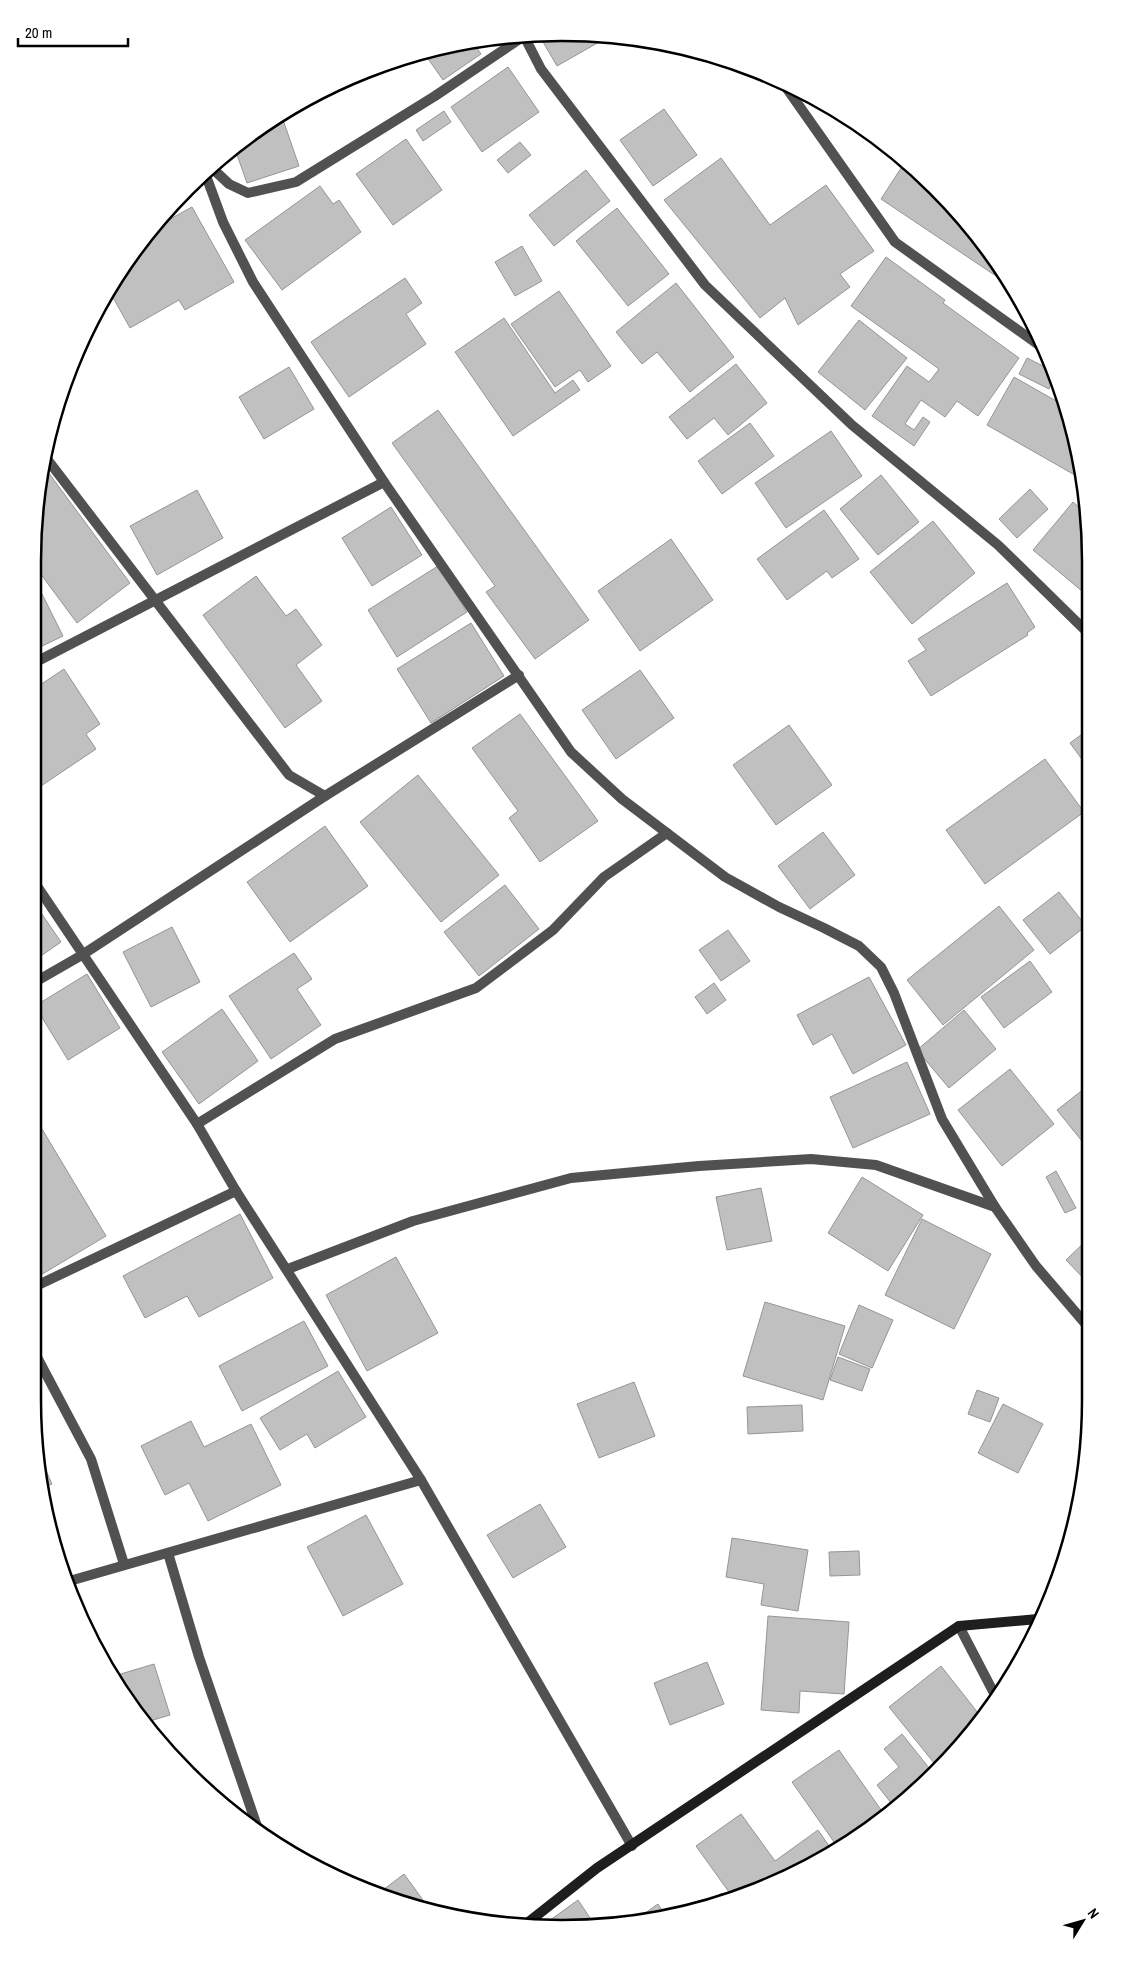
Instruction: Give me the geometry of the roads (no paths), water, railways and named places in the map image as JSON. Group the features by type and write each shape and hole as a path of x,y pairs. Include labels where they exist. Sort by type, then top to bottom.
{"street":[{"path":"527,42 541,69 705,285 852,425 998,545 1082,627"},
{"path":"216,172 229,184 248,194 296,182 435,96 512,44"},
{"path":"791,95 895,242 1032,340"},
{"path":"208,180 223,222 253,282 384,482 571,752 622,799 724,877 779,907 859,946 881,967 894,993 942,1119 995,1207 1036,1266 1082,1320"},
{"path":"50,464 289,775 325,796"},
{"path":"41,659 384,482"},
{"path":"41,979 82,955 325,796 519,675"},
{"path":"197,1124 335,1039 476,988 553,930 604,877 667,833"},
{"path":"41,892 197,1124 236,1190 421,1480 632,1846"},
{"path":"288,1269 413,1221 571,1178 699,1166 811,1159 876,1165 995,1207"},
{"path":"41,1284 236,1190"},
{"path":"41,1365 91,1459 124,1564"},
{"path":"74,1580 421,1480"},
{"path":"168,1553 199,1657 253,1818"},
{"path":"532,1919 597,1868 959,1626 1033,1619"},
{"path":"959,1626 993,1691"}]}
